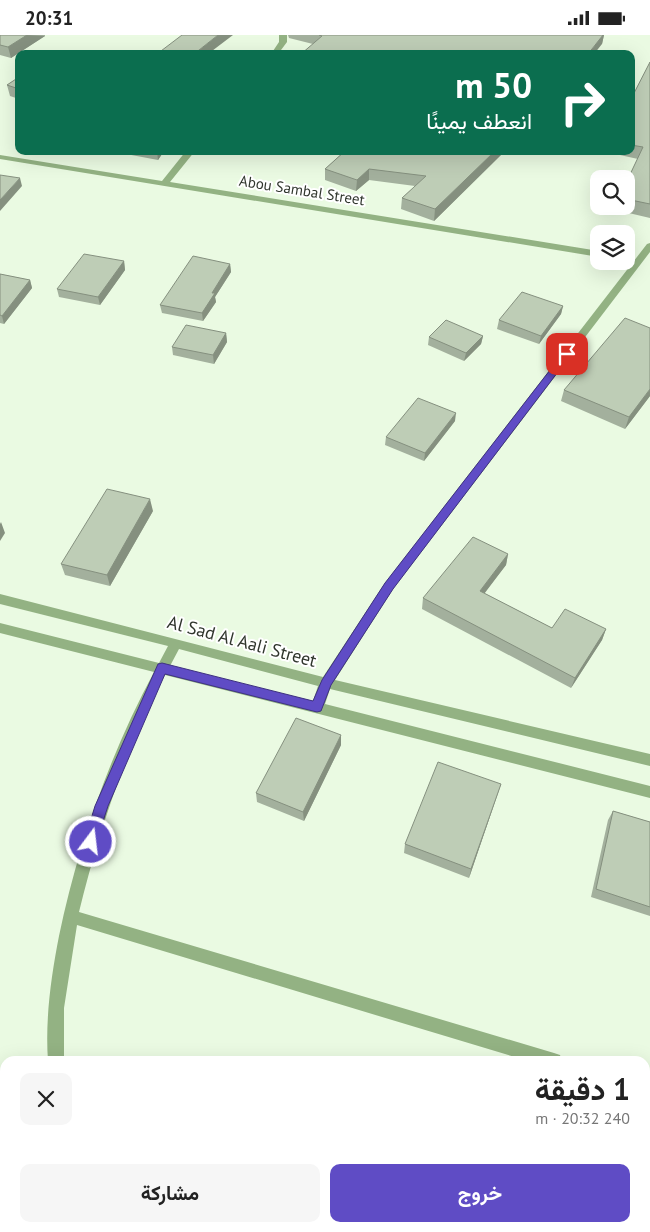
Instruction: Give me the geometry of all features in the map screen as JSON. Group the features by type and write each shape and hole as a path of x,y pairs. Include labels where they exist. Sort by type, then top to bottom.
{"street":[{"path":"277,50 283,42 283,35"},
{"path":"165,183 188,155"},
{"name":"Abou Sambal Street","path":"0,157 590,253"},
{"path":"317,707 326,683 389,586 650,246"},
{"name":"Al Sad Al Aali Street","path":"0,599 326,683 650,760"},
{"path":"0,628 650,792"},
{"path":"56,1056 54,1040 59,981 70,916 101,806 162,668 176,643"},
{"path":"70,916 537,1056"}],"building":[{"path":"0,35 27,35 8,47 0,45"},
{"path":"182,35 218,35 199,50 162,50"},
{"path":"319,35 603,35 591,50 306,50 322,36"},
{"path":"650,62 650,204 635,201 635,170 632,170 643,147 635,146 635,91"},
{"path":"15,80 15,88 7,85"},
{"path":"341,155 491,155 435,209 402,198 426,176 369,169 357,180 325,169"},
{"path":"0,175 20,178 0,200"},
{"path":"84,254 124,261 98,297 57,289"},
{"path":"193,256 230,264 202,313 160,305"},
{"path":"0,274 30,280 2,316 0,315"},
{"path":"522,292 563,306 541,336 499,320"},
{"path":"625,318 650,328 650,389 629,417 564,390"},
{"path":"446,320 483,336 466,353 429,337"},
{"path":"186,325 226,333 213,355 172,347"},
{"path":"418,398 456,413 425,453 386,437"},
{"path":"107,489 150,499 107,575 61,564"},
{"path":"473,537 508,554 480,591 552,628 565,609 606,629 575,678 423,598"},
{"path":"296,718 341,735 303,812 256,793"},
{"path":"438,762 501,784 471,869 405,844"},
{"path":"613,811 650,822 650,907 596,889"}],"route":[{"path":"91,842 101,806 162,668 317,707 326,683 389,586 567,354"}]}
